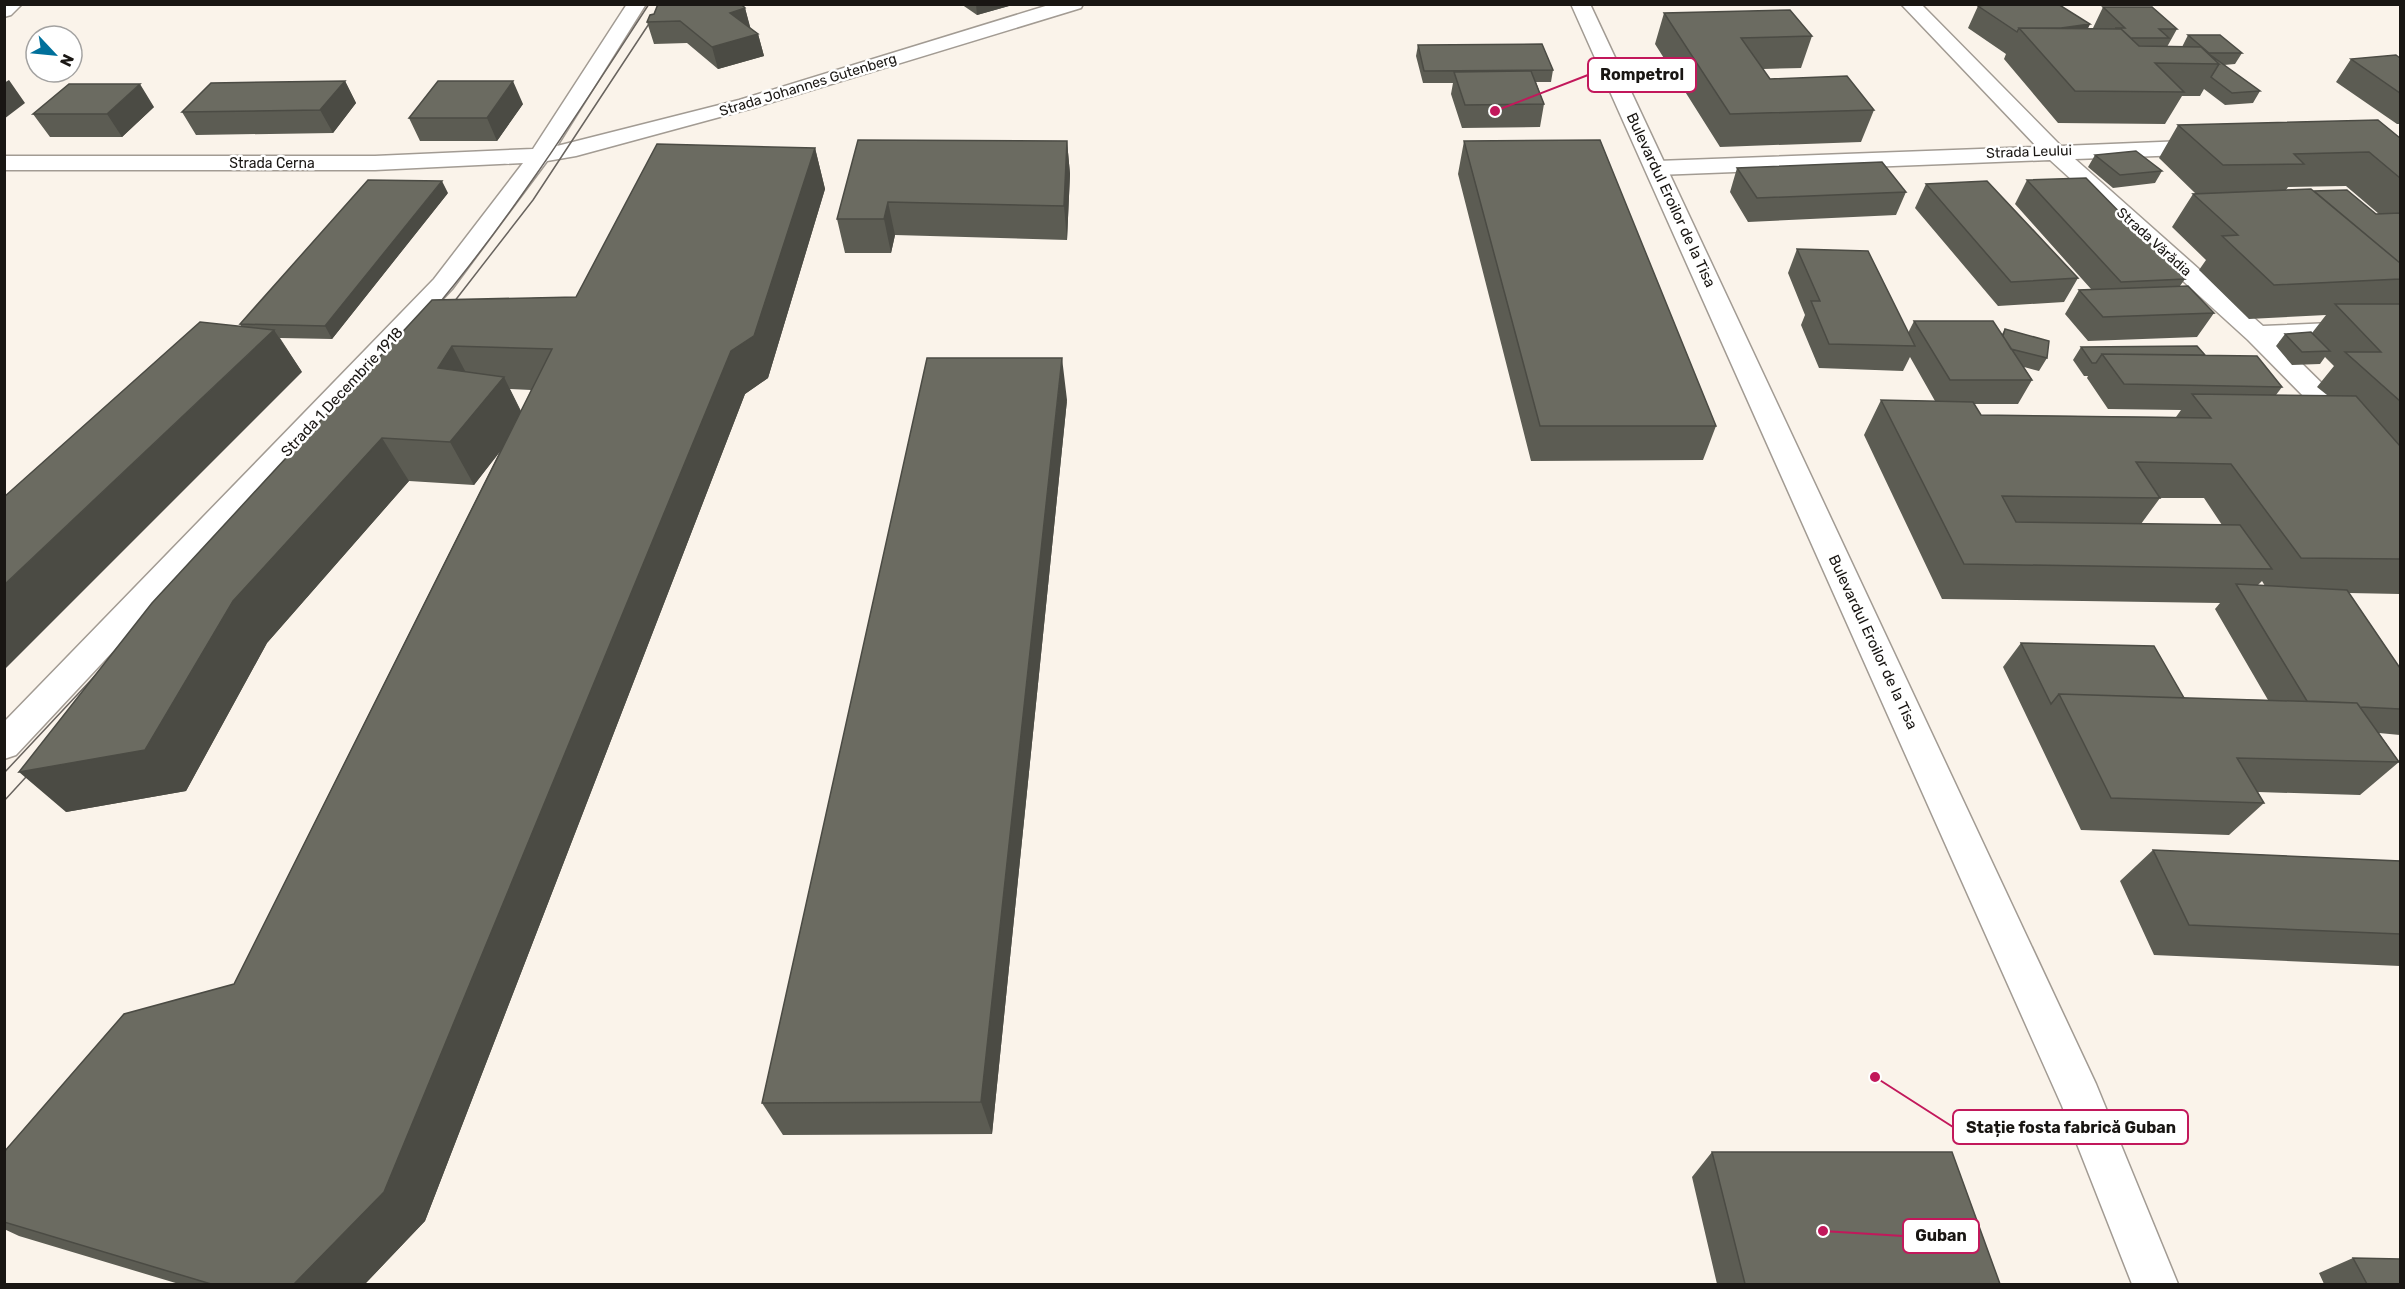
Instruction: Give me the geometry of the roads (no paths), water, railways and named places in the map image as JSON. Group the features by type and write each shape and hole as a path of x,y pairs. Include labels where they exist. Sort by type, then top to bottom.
{"street":[{"path":"4,11 13,4"},
{"name":"Strada 1 Decembrie 1918","path":"4,745 443,284 540,155 637,4"},
{"name":"Strada Johannes Gutenberg","path":"540,155 568,151 647,132 1074,4"},
{"name":"Bulevardul Eroilor de la Tisa","path":"1580,4 2076,1088 2155,1284"},
{"name":"Strada Vărădia","path":"1910,4 2053,151 2257,334 2400,477"},
{"name":"Strada Leului","path":"1657,168 2053,151 2226,147"},
{"name":"Strada Cerna","path":"4,163 375,163 540,155"},
{"path":"2257,334 2400,328"}],"tram line":[{"path":"431,313 518,201 649,4"},
{"path":"447,311 533,200 662,4"},
{"path":"4,773 107,663"},
{"path":"4,801 37,765"}],"place":[{"name":"Rompetrol","path":"1495,111"},
{"name":"Stație fosta fabrică Guban","path":"1875,1077"},
{"name":"Guban","path":"1823,1231"}]}
